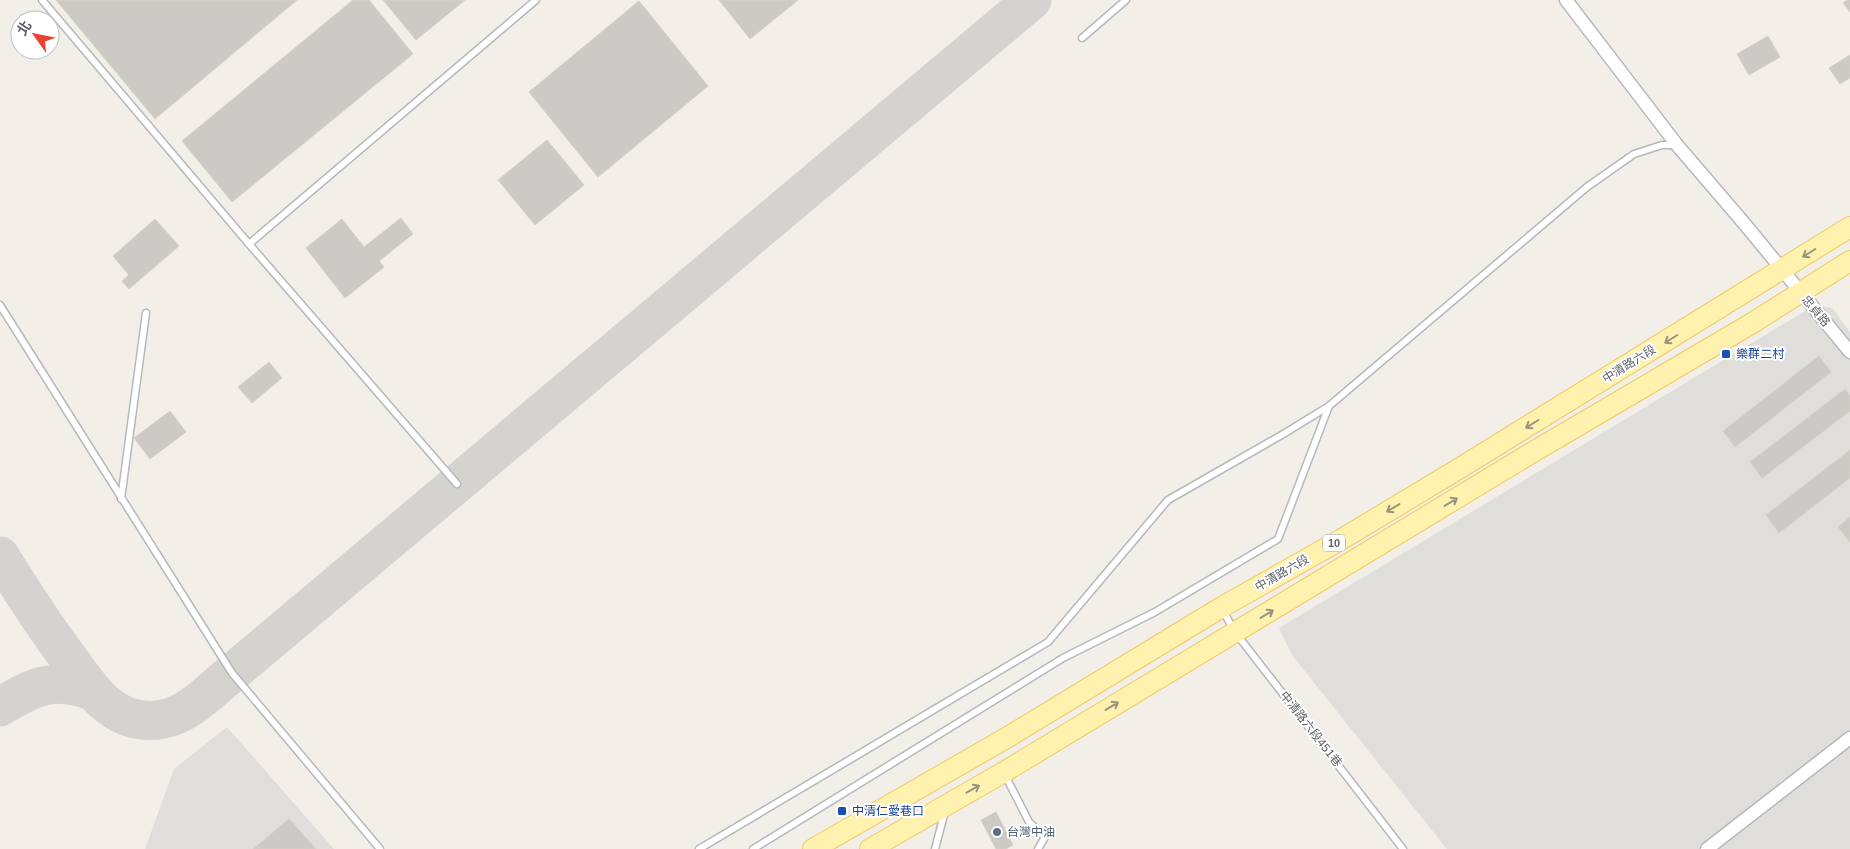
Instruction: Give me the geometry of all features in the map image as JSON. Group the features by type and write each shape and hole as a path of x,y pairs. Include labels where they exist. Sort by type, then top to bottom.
{"main road":[{"name":"中清路六段","path":"813,849 1008,736 1222,607 1342,539 1850,227"},
{"name":"10","path":"870,849 1004,772 1528,455 1746,327 1850,261"}],"street":[{"name":"忠貞路","path":"1566,0 1677,146 1850,352"},
{"path":"1707,849 1850,738"}],"lane":[{"path":"42,0 249,244 457,484"},
{"path":"249,244 536,0"},
{"path":"1082,38 1126,0"},
{"path":"700,849 1048,642 1168,500 1329,406 1587,187 1634,154 1662,146 1677,146"},
{"path":"0,305 232,673 380,849"},
{"path":"121,498 146,313"},
{"path":"753,849 1063,658 1155,612 1278,539 1329,406"},
{"name":"中清路六段451巷","path":"1222,607 1236,632 1403,849"},
{"path":"1004,772 1029,822 1045,837 1038,849"},
{"path":"935,849 947,804"}],"shaded area":[{"path":"1815,305 1832,308 1850,332 1850,849 1447,849 1292,655 1279,628"},
{"path":"227,727 334,849 145,849 174,769"}],"building":[{"path":"56,0 297,0 155,119"},
{"path":"353,0 369,0 413,54 232,202 182,141"},
{"path":"383,0 465,0 416,40"},
{"path":"719,0 798,0 750,39"},
{"path":"1850,0 1850,12 1843,3"},
{"path":"639,1 708,86 598,177 529,92"},
{"path":"1768,36 1780,57 1749,75 1737,54"},
{"path":"1850,55 1850,78 1840,84 1829,68"},
{"path":"547,140 584,185 535,225 498,180"},
{"path":"401,218 413,234 379,261 384,267 345,298 306,248 342,219 364,247"},
{"path":"155,219 179,246 129,289 122,281 129,275 113,256"},
{"path":"1819,356 1831,372 1735,447 1723,431"},
{"path":"269,362 282,378 252,403 238,387"},
{"path":"1845,389 1850,396 1850,411 1762,478 1750,462"},
{"path":"170,411 186,432 150,459 134,438"},
{"path":"1850,450 1850,478 1779,533 1766,515"},
{"path":"1850,517 1850,542 1838,527"},
{"name":"台灣中油","path":"996,812 1013,845 1006,849 996,849 981,820"},
{"path":"289,819 316,849 253,849"}],"taxiway":[{"path":"0,556 53,637 87,683 103,701 121,714 138,720 157,720 182,712 208,694 1032,0"},
{"path":"0,707 34,689 56,684 80,687 94,692"}],"place":[{"name":"樂群二村","path":"1726,354"},
{"name":"中清仁愛巷口","path":"842,811"},
{"name":"台灣中油","path":"997,832"}]}
